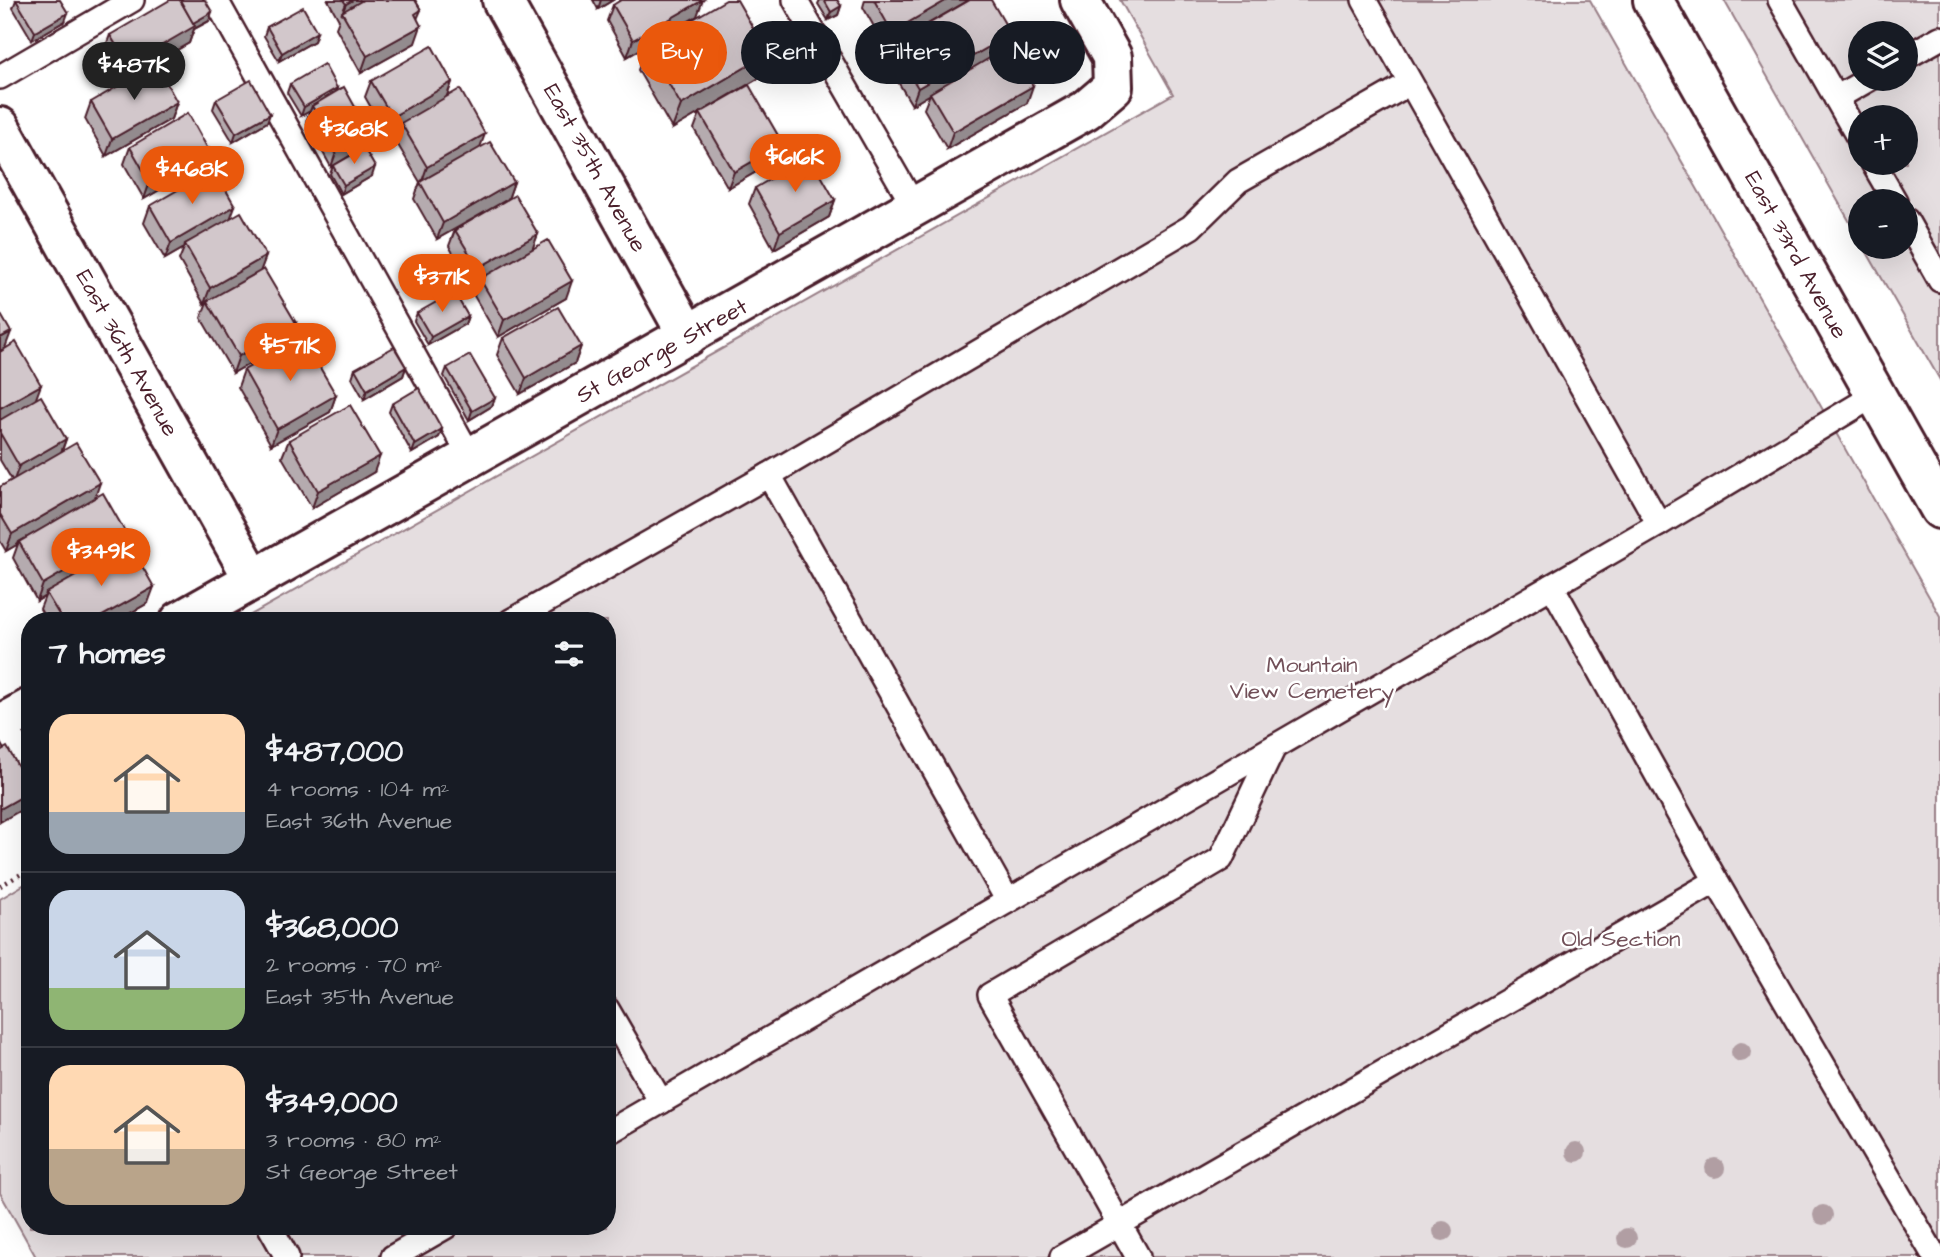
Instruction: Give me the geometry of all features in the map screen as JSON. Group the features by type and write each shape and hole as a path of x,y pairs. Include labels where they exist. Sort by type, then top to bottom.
{"street":[{"name":"East 35th Avenue","path":"502,0 688,336"},
{"name":"St George Street","path":"196,612 1086,110 1113,87 1112,57 1080,0"},
{"name":"East 33rd Avenue","path":"1653,0 1875,395 1935,490"},
{"name":"East 36th Avenue","path":"0,127 254,580"}],"lane":[{"path":"0,77 132,0"},
{"path":"216,0 471,458"},
{"path":"796,0 915,208"},
{"path":"1364,0 1658,524"},
{"path":"1780,0 1848,119"},
{"path":"1918,50 1940,38"},
{"path":"527,612 769,475 1191,227 1238,181 1410,83"},
{"path":"1836,98 1848,91"},
{"path":"1918,242 1940,281"},
{"path":"616,1128 1552,586 1875,395"},
{"path":"769,475 1008,901"},
{"path":"1552,586 1929,1255"},
{"path":"11,716 21,744"},
{"path":"1138,1257 990,995 1221,859 1274,747"},
{"path":"1062,1257 1716,881"},
{"path":"616,1025 660,1102"},
{"path":"275,1235 287,1257"},
{"path":"393,1257 431,1235"}],"path":[{"path":"0,887 21,874"}],"green space":[{"name":"Mountain View Cemetery","path":"1120,0 1590,0 1940,616 1940,1257 36,1257 24,1235 616,1235 616,612 256,612 1173,94"},
{"path":"1724,0 1940,0 1940,380 1871,259 1918,259 1918,189 1848,189 1848,219"},
{"name":"Mountain View Cemetery","path":"21,886 21,1230 0,1193 0,899"}],"building":[{"path":"16,0 60,0 68,13 35,32"},
{"path":"170,0 180,0 195,26 128,65 110,35"},
{"path":"180,0 205,0 212,12 193,23"},
{"path":"363,0 415,0 421,10 415,14 421,26 367,56 342,12"},
{"path":"621,0 703,0 666,21 637,21 637,38 633,40 613,5"},
{"path":"726,0 737,0 749,21 741,21 741,70 727,78 727,21 690,21"},
{"path":"824,0 837,0 841,6 831,12"},
{"path":"874,0 947,0 911,21 886,21"},
{"path":"970,0 991,0 1003,21 989,21 989,47 975,55 975,21 934,21"},
{"path":"303,7 317,32 282,53 267,27"},
{"path":"432,46 452,82 392,117 371,81"},
{"path":"989,58 989,84 1033,86 953,132 930,93 945,84 975,84 975,67"},
{"path":"156,64 177,102 112,139 91,102"},
{"path":"324,64 337,88 304,107 290,84"},
{"path":"251,80 270,114 236,133 216,100"},
{"path":"669,84 717,84 681,105"},
{"path":"749,85 783,144 734,172 700,113"},
{"path":"344,87 369,132 337,150 312,106"},
{"path":"460,89 485,134 427,167 401,123"},
{"path":"188,113 208,149 150,182 130,147"},
{"path":"490,142 514,182 443,223 420,182"},
{"path":"364,148 375,167 344,185 333,166"},
{"path":"810,156 835,200 780,232 755,188"},
{"path":"214,169 235,206 171,243 150,206"},
{"path":"515,195 538,234 478,268 455,230"},
{"path":"241,212 266,256 210,288 185,244"},
{"path":"548,240 572,281 504,320 480,279"},
{"path":"264,269 296,323 239,356 207,301"},
{"path":"454,292 468,316 431,337 417,313"},
{"path":"558,307 581,346 526,378 503,338"},
{"path":"0,313 11,332 0,338"},
{"path":"302,337 336,395 277,429 244,370"},
{"path":"16,342 41,385 0,408 0,352"},
{"path":"394,347 406,367 367,390 355,369"},
{"path":"470,355 495,398 472,411 447,368"},
{"path":"419,388 442,429 415,445 392,404"},
{"path":"41,396 66,439 19,466 0,433 0,420"},
{"path":"350,405 380,456 318,491 289,440"},
{"path":"76,443 100,483 12,534 0,514 0,487"},
{"path":"103,493 127,535 43,584 19,542"},
{"path":"130,545 154,587 109,612 58,612 46,593"},
{"path":"7,747 21,771 21,797 0,809 0,751"}],"park label":[{"name":"Old Section","path":"1621,939"}]}
